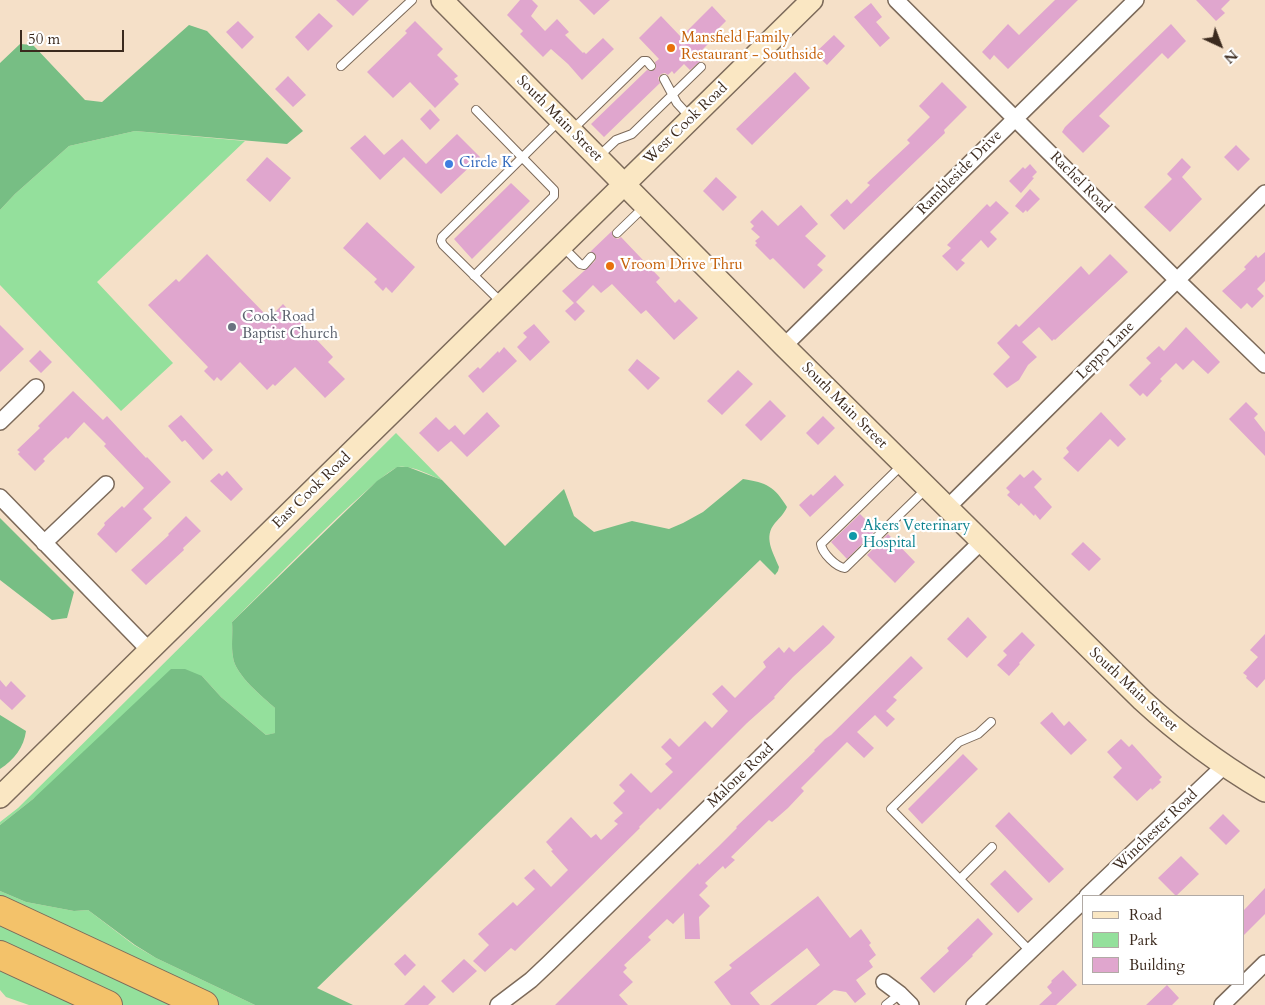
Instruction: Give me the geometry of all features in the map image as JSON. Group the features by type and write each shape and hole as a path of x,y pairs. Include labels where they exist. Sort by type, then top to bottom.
{"highway":[{"path":"0,910 204,1005"},
{"path":"0,955 108,1005"}],"street":[{"name":"South Main Street","path":"442,0 784,346 1142,700 1178,732 1224,766 1265,791"},
{"name":"West Cook Road","path":"625,185 812,0"},
{"name":"Rachel Road","path":"896,0 1177,280 1265,364"},
{"name":"Rambleside Drive","path":"784,346 1136,0"},
{"name":"East Cook Road","path":"0,796 625,185"},
{"name":"Leppo Lane","path":"947,508 1265,193"},
{"path":"0,422 36,387"},
{"path":"44,543 106,484"},
{"path":"0,497 149,650"},
{"name":"Malone Road","path":"498,1005 531,980 549,963 981,542"},
{"name":"Winchester Road","path":"1088,895 1224,766"},
{"path":"974,1005 1082,902"},
{"path":"1245,983 1265,964"},
{"path":"884,982 911,1005"},
{"path":"1222,1005 1243,985"}],"lane":[{"path":"341,66 412,0"},
{"path":"502,304 443,245 441,242 442,237 522,158 566,126 643,61 647,61 651,66"},
{"path":"598,158 616,140 632,134 702,67"},
{"path":"664,79 678,103 692,118"},
{"path":"474,276 554,196 554,190 476,110"},
{"path":"617,233 645,206"},
{"path":"562,246 580,264 584,264 591,257"},
{"path":"903,465 822,544 822,549 840,568 845,568 927,488"},
{"path":"991,722 978,734 959,742 891,809 1030,951"},
{"path":"960,879 992,848"},
{"path":"886,1005 900,994"}],"green space":[{"path":"189,25 207,31 303,131 287,144 135,131 69,146 15,194 0,210 0,63 20,44 33,45 85,100 102,102"},
{"path":"135,131 245,141 97,282 173,363 121,411 0,285 0,210 15,194 69,146"},
{"path":"396,433 442,480 415,469 404,467 399,467 388,473 344,511 232,622 232,653 235,664 250,685 275,708 276,733 266,735 221,697 202,676 0,825 0,822 18,808"},
{"path":"397,467 408,467 442,480 505,546 564,489 574,516 594,532 632,521 669,529 703,512 743,479 758,482 774,490 787,507 771,528 769,539 779,567 778,571 775,575 760,560 317,988 353,1005 255,1005 156,958 88,910 74,911 26,902 0,891 0,825 33,799 171,669 185,669 202,676 221,697 266,735 275,733 275,708 250,685 235,664 232,653 232,622 377,481"},
{"path":"0,518 74,592 67,618 52,620 0,580"},
{"path":"0,715 26,731 17,753 10,762 0,769"},
{"path":"0,891 26,902 74,911 88,910 134,945 156,958 255,1005 29,1005 6,997 0,990"}],"building":[{"path":"336,0 369,0 353,16"},
{"path":"520,0 532,0 538,6 531,16 545,31 557,19 569,32 565,35 583,53 586,54 603,38 614,49 582,80 551,49 543,57 520,34 523,31 507,15"},
{"path":"579,0 610,0 594,15"},
{"path":"1055,0 1078,0 1008,69 994,55 990,60 982,52 1008,24 1019,35"},
{"path":"1196,0 1230,0 1221,9 1225,13 1216,21"},
{"path":"871,3 882,17 876,22 890,38 880,47 854,17"},
{"path":"712,6 726,21 719,28 722,30 698,54 703,59 690,70 684,64 674,74 672,71 668,75 665,73 661,74 658,78 660,83 604,137 591,124 647,70 652,71 656,68 655,62 659,59 639,38 661,16 681,37"},
{"path":"319,13 333,26 308,51 295,37"},
{"path":"238,21 254,37 242,49 226,32"},
{"path":"415,21 443,49 437,55 458,76 454,79 459,84 435,108 410,82 393,98 367,72 407,33 405,31"},
{"path":"1171,24 1186,41 1168,59 1162,53 1099,116 1110,126 1083,153 1062,132 1065,127"},
{"path":"834,35 845,46 827,65 815,53"},
{"path":"795,72 810,88 752,145 736,129"},
{"path":"288,76 306,95 293,107 275,89"},
{"path":"942,82 967,107 944,130 945,133 844,230 830,215 847,199 851,204 870,185 867,183 910,143 907,140 930,117 919,106"},
{"path":"430,109 440,120 430,130 420,119"},
{"path":"457,134 480,157 441,194 404,157 380,180 350,148 365,135 384,155 402,139 426,164"},
{"path":"1236,145 1250,159 1238,171 1224,157"},
{"path":"267,157 291,178 270,202 246,180"},
{"path":"1182,158 1191,167 1182,177 1202,199 1170,232 1144,207 1172,179 1167,174"},
{"path":"1030,164 1037,172 1021,193 1009,181 1023,167 1025,169"},
{"path":"716,177 737,197 723,211 703,191"},
{"name":"Circle K","path":"511,183 530,201 472,259 454,239"},
{"path":"1030,189 1040,199 1027,212 1026,210 1023,213 1015,206"},
{"path":"996,201 1009,213 990,232 997,239 988,248 981,240 961,260 965,263 957,271 942,256 951,248 947,245 987,204 990,207"},
{"path":"801,205 818,224 805,236 826,256 817,265 823,270 804,289 773,258 770,260 755,245 757,243 755,241 760,237 751,229 754,226 750,222 762,210 778,226"},
{"path":"367,222 415,267 392,293 386,287 383,291 374,282 377,279 343,248"},
{"path":"612,231 613,237 618,239 621,237 660,278 656,282 675,303 679,299 698,318 674,340 646,310 641,314 612,284 601,293 593,285 576,302 585,311 575,321 565,311 574,303 562,291 595,261 596,255 590,252"},
{"path":"1265,252 1265,281 1257,289 1264,296 1252,308 1247,303 1241,309 1222,291 1246,269 1244,267 1256,255 1258,258"},
{"name":"Cook Road Baptist Church","path":"207,254 267,316 272,311 274,313 283,304 333,357 328,362 345,379 325,398 295,367 275,386 273,384 267,390 240,362 221,381 217,377 214,381 204,371 208,367 148,305 176,279 179,282"},
{"path":"1110,254 1128,272 1055,340 1052,341 1039,327 1022,342 1037,357 1028,365 1019,380 1007,388 993,374 1010,357 997,343 1016,324 1019,327 1081,266 1089,275"},
{"path":"534,324 550,342 530,361 517,347 527,337 523,333"},
{"path":"0,325 24,349 0,372"},
{"path":"1186,327 1220,362 1208,374 1193,360 1183,370 1176,363 1160,379 1162,381 1147,397 1143,393 1140,396 1129,385 1151,363 1146,358 1159,346 1164,351"},
{"path":"504,347 517,361 483,393 468,376 478,367 480,369"},
{"path":"40,350 52,362 41,373 29,361"},
{"path":"637,359 660,378 648,390 628,370"},
{"path":"738,370 753,384 722,415 707,401"},
{"path":"73,391 103,420 107,416 171,482 143,509 152,518 116,553 97,534 105,525 104,523 122,506 124,508 144,488 104,446 106,444 84,422 68,439 66,437 43,459 45,461 35,471 18,454 20,452 17,450 40,428 38,426"},
{"path":"770,400 786,416 761,441 745,425"},
{"path":"1246,402 1258,414 1254,418 1265,432 1265,456 1229,419"},
{"path":"487,412 500,426 467,457 451,441 438,452 419,433 436,417 449,430 455,425 464,435"},
{"path":"1101,412 1126,439 1118,447 1110,439 1078,472 1063,458 1069,452 1066,448"},
{"path":"181,415 213,450 203,460 185,440 182,442 168,426"},
{"path":"823,416 835,428 818,445 806,433"},
{"path":"1033,470 1042,479 1034,487 1052,507 1040,520 1021,503 1019,506 1007,495 1010,492 1006,488 1020,474 1024,478"},
{"path":"227,471 243,489 231,501 210,481 219,473 222,476"},
{"path":"835,475 844,485 810,517 799,505 811,494 813,496"},
{"name":"Akers Veterinary Hospital","path":"860,514 876,530 847,559 831,542"},
{"path":"186,516 201,531 183,548 184,550 146,585 131,570 169,535"},
{"path":"888,534 915,562 895,583 867,555"},
{"path":"1083,542 1101,559 1089,571 1071,554"},
{"path":"968,617 987,637 967,658 947,639"},
{"path":"823,625 835,637 830,643 793,677 775,698 747,723 660,810 658,808 515,951 511,948 485,972 473,961 489,945 478,934 513,902 517,906 535,889 524,878 534,869 551,887 568,870 551,851 553,850 546,842 571,817 591,838 596,834 601,840 618,824 614,821 623,813 613,803 625,791 619,785 631,773 651,793 673,772 665,764 672,758 661,747 670,738 679,747 705,721 712,728 728,711 712,694 722,685 735,698 766,667 763,662 779,647 784,653 789,647 794,652"},
{"path":"1022,632 1035,645 1009,676 997,665 1007,655 1003,651"},
{"path":"1265,634 1265,679 1257,688 1243,673 1258,657 1250,650"},
{"path":"911,656 923,668 893,697 897,700 886,711 895,719 887,727 875,715 857,732 874,748 864,758 847,742 801,788 804,791 788,808 772,822 769,820 731,857 735,860 725,869 723,866 705,883 708,886 699,895 710,906 699,917 700,939 685,939 684,913 673,924 667,919 648,937 651,940 624,965 627,968 623,972 633,982 619,995 628,1005 555,1005 698,863 699,865 719,846 736,827"},
{"path":"0,680 6,687 11,681 26,696 12,710 0,699"},
{"path":"1052,712 1064,726 1069,721 1087,740 1071,755 1040,723"},
{"path":"1121,739 1129,747 1132,744 1162,777 1159,780 1161,782 1152,790 1151,788 1137,801 1113,777 1122,768 1107,752"},
{"path":"963,754 978,769 922,824 908,809"},
{"path":"1009,812 1064,869 1049,883 995,826"},
{"path":"1223,814 1240,831 1226,845 1209,828"},
{"path":"1181,856 1199,874 1177,895 1158,878"},
{"path":"1005,870 1033,899 1018,913 990,884"},
{"path":"1265,888 1265,914 1245,934 1245,909"},
{"path":"818,896 850,938 861,929 871,943 869,945 876,955 869,961 873,967 856,980 866,994 855,1003 846,992 834,990 816,1005 770,1005 820,965 807,948 750,993 760,1005 731,1005 714,982 732,968 729,965"},
{"path":"978,918 993,934 934,993 920,978 949,951 947,948"},
{"path":"405,954 416,965 405,976 394,964"},
{"path":"464,959 477,971 453,993 441,981"},
{"path":"1063,970 1077,985 1056,1005 1039,1005 1052,993 1047,987"},
{"path":"424,985 436,997 428,1005 404,1005"},
{"path":"1167,985 1179,998 1172,1005 1146,1005"}],"place":[{"name":"Mansfield Family Restaurant - Southside","path":"671,48"},
{"name":"Circle K","path":"449,164"},
{"name":"Vroom Drive Thru","path":"610,266"},
{"name":"Cook Road Baptist Church","path":"232,327"},
{"name":"Akers Veterinary Hospital","path":"853,536"}]}
